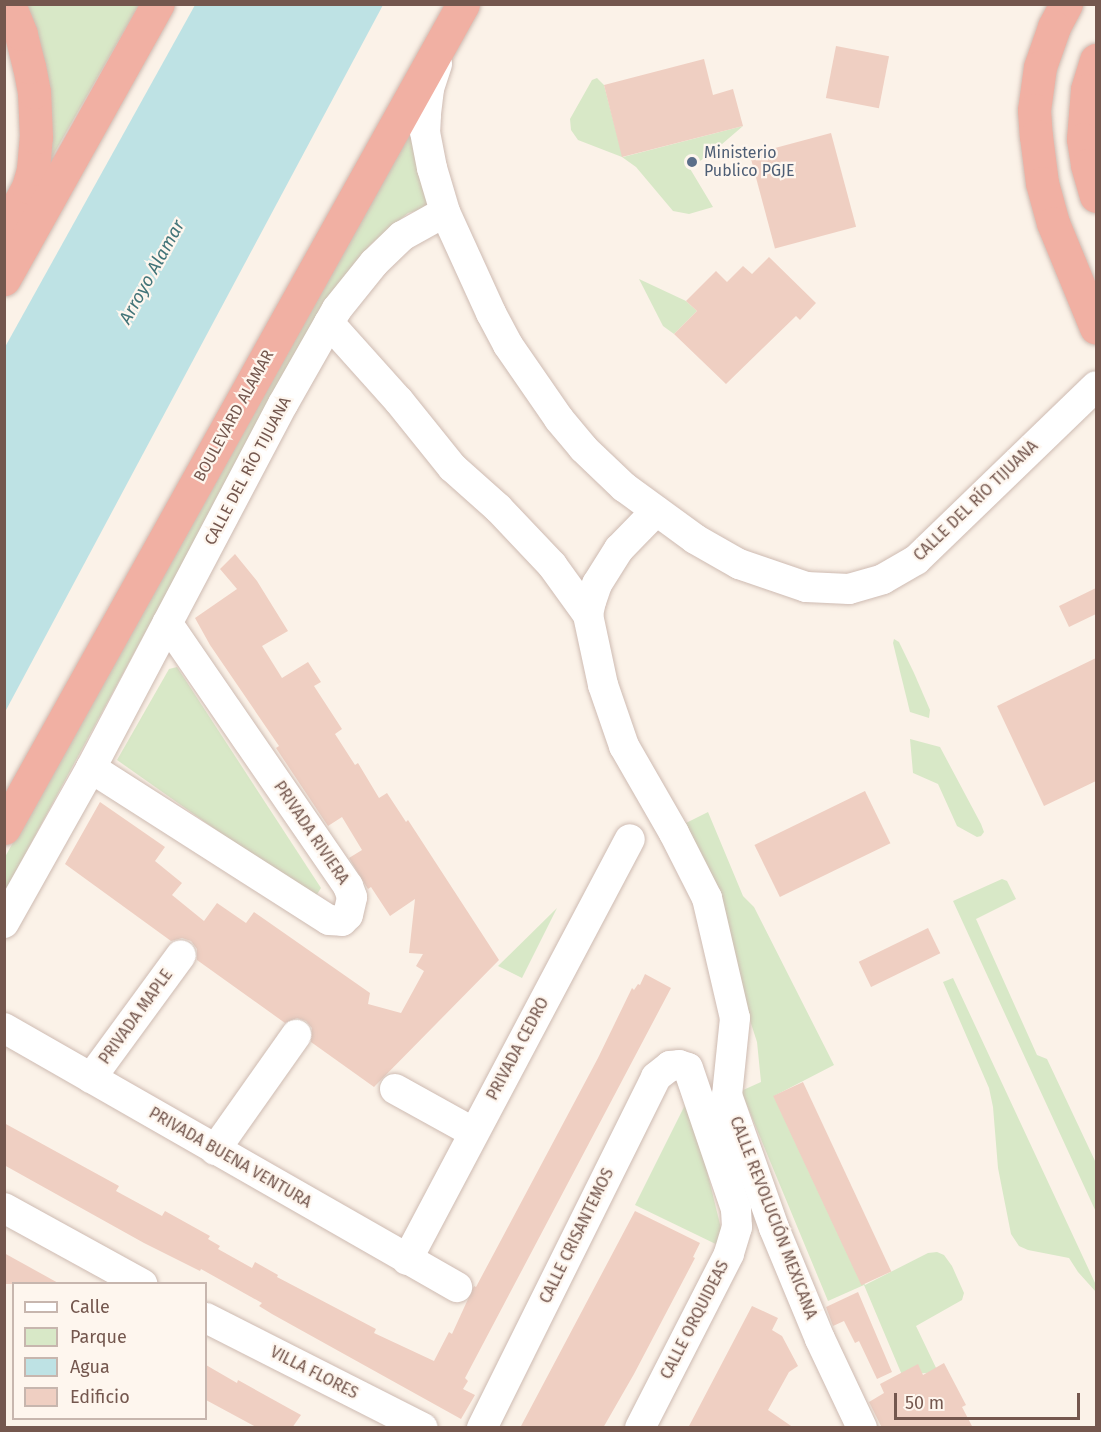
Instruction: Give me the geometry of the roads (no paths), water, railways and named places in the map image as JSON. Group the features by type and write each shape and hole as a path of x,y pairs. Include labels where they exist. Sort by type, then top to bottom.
{"highway":[{"path":"4,231 28,187 33,169 36,137 34,92 29,67 21,34 9,4"},
{"path":"4,279 158,4"},
{"name":"BOULEVARD ALAMAR","path":"4,828 447,36 462,4"},
{"path":"1066,4 1054,27 1040,67 1034,110 1036,136 1042,183 1053,223 1096,328"},
{"path":"1096,60 1087,90 1083,140 1096,196"},
{"path":"4,254 70,161"}],"street":[{"path":"445,212 425,132 429,89 447,36"},
{"name":"CALLE DEL RÍO TIJUANA","path":"4,924 91,768 329,322 357,284 390,247 415,227 445,212 491,313 533,382 583,448 624,487 656,511 739,564 774,578 806,587 828,590 849,589 883,579 915,560 1096,386"},
{"path":"329,322 391,392 452,467 513,522 552,565 588,615"},
{"name":"CALLE REVOLUCIÓN MEXICANA","path":"656,511 633,534 597,584 588,615 603,685 624,746 674,833 707,898 735,1018 727,1095 774,1228 820,1339 862,1428"},
{"name":"PRIVADA RIVIERA","path":"91,768 329,920 342,921 348,915 352,897 348,886 167,623"},
{"name":"PRIVADA CEDRO","path":"407,1260 630,839"},
{"name":"PRIVADA MAPLE","path":"91,1078 181,955"},
{"name":"PRIVADA BUENA VENTURA","path":"4,1028 457,1287"},
{"path":"215,1149 296,1035"},
{"name":"CALLE CRISANTEMOS","path":"482,1428 656,1077 670,1066 679,1065 688,1068"},
{"name":"CALLE ORQUIDEAS","path":"640,1428 735,1239 736,1209 688,1068"},
{"path":"395,1089 473,1132"},
{"path":"4,1208 138,1282"},
{"name":"VILLA FLORES","path":"207,1319 423,1428"}],"water":[{"name":"Arroyo Alamar","path":"195,5 383,5 5,712 5,347"}],"place":[{"name":"Ministerio Publico PGJE","path":"692,162"}]}
